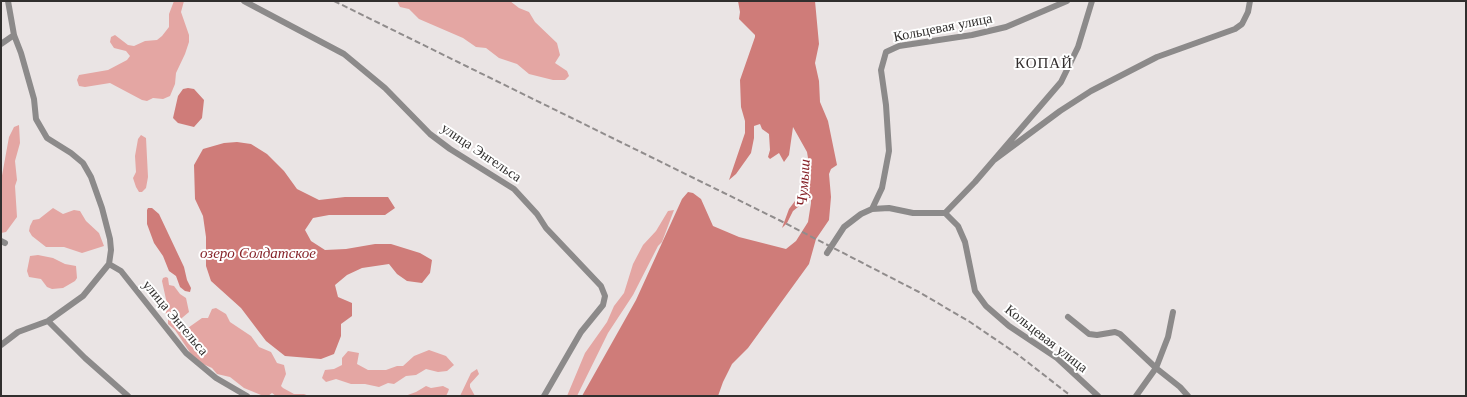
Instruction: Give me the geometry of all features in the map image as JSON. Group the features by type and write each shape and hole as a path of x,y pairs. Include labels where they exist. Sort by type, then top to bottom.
{"street":[{"path":"1,345 18,332 48,321 83,296 109,264 110,239 102,208 83,162 47,138 36,119 34,99 21,53 14,35 8,1"},
{"name":"улица Энгельса","path":"244,1 344,54 385,88 430,134 450,149 514,189 537,214 546,228 601,286 605,296 603,305 581,332 544,396"},
{"name":"Кольцевая улица","path":"872,209 882,188 889,151 886,105 881,70 886,52 899,46 972,35 1006,27 1067,1"},
{"path":"827,253 844,227 861,214 872,209 889,208 913,212 945,213 994,160 1061,82 1078,47 1092,1"},
{"path":"994,160 1060,111 1091,91 1157,57 1235,29 1242,24 1248,12 1250,1"},
{"path":"1,44 14,35"},
{"name":"Кольцевая улица","path":"945,213 958,226 965,242 975,291 986,306 1009,326 1057,358 1098,396"},
{"name":"улица Энгельса","path":"109,264 120,270 186,353 216,378 247,396"},
{"path":"1136,396 1156,368 1168,336 1173,312"},
{"path":"1068,317 1088,334 1098,335 1115,332 1120,334 1156,368 1180,387 1188,396"},
{"path":"48,321 85,358 128,396"}],"shaded area":[{"path":"174,1 184,1 181,12 189,35 189,42 176,73 175,84 170,96 163,99 153,98 147,101 142,100 110,83 85,87 79,86 77,80 79,75 108,70 127,60 130,56 126,51 114,48 110,42 111,37 115,35 128,45 134,46 145,41 157,40 162,36 169,27 169,14"},
{"path":"397,1 510,1 519,8 529,12 535,22 557,43 560,55 555,63 567,71 569,76 565,80 553,80 529,74 517,64 499,58 486,48 476,47 463,38 419,19 409,9 400,7"},
{"path":"19,125 20,143 15,161 17,180 15,186 17,217 6,232 1,233 1,181 9,137 14,127"},
{"path":"141,135 146,138 148,177 146,188 142,192 139,192 133,178 136,172 135,156 138,139"},
{"path":"53,208 63,214 74,210 80,211 86,221 99,233 104,246 82,253 64,247 46,247 32,236 29,231 33,220 39,219"},
{"path":"674,210 662,242 658,246 633,295 608,333 577,396 567,396 585,353 607,322 614,306 624,293 633,264 643,245 656,231 668,211"},
{"path":"38,255 53,258 65,264 76,266 77,278 75,281 63,288 52,289 47,287 41,279 29,277 27,271 30,256"},
{"path":"163,278 168,278 169,285 174,286 180,294 186,298 189,312 176,323 177,326 185,330 202,318 208,318 212,309 216,308 226,314 230,322 251,336 259,347 271,352 277,363 284,365 286,374 281,386 283,388 294,394 304,394 309,396 276,396 272,393 268,396 261,395 244,388 230,377 217,374 212,368 203,364 191,354 175,330 168,324 168,316 163,309 163,306 167,304 162,281"},
{"path":"429,350 446,356 454,365 447,371 438,372 426,369 416,375 406,376 394,384 388,383 379,387 365,384 351,384 336,379 326,382 322,378 325,370 334,369 342,365 342,358 348,351 359,353 357,364 368,370 386,370 397,366 403,366 414,356"},
{"path":"477,369 479,374 470,384 475,396 460,396 471,373"},
{"path":"426,386 431,388 443,386 449,389 446,396 405,396 416,392"}],"water":[{"path":"738,1 815,1 819,44 815,63 819,81 820,102 828,121 837,165 831,169 829,174 831,197 829,220 816,239 809,264 748,348 732,364 718,396 582,396 636,300 682,199 688,192 693,193 701,199 713,226 739,237 786,249 796,241 808,222 811,200 808,199 793,211 787,223 782,228 789,209 804,189 809,164 807,152 793,127 789,155 784,162 779,153 770,159 768,157 770,150 769,134 762,129 760,124 754,126 754,138 751,153 736,174 729,180 745,133 745,121 741,107 740,80 755,37 755,35 739,19 740,12"},
{"path":"183,89 194,89 204,100 202,118 194,127 178,123 173,118 178,96"},
{"name":"озеро Солдатское","path":"237,142 251,144 267,154 284,171 297,189 319,200 345,197 388,197 395,208 385,215 329,215 313,218 305,230 311,241 325,250 346,249 375,244 391,244 420,253 432,260 430,273 422,283 407,281 397,274 389,264 362,268 347,275 335,285 338,297 352,303 352,316 341,324 341,336 334,354 321,359 285,356 266,341 241,308 211,281 206,266 206,237 203,216 195,199 194,165 203,149 224,143"},
{"path":"148,208 152,208 159,214 184,267 187,280 191,288 190,292 185,291 180,287 176,276 169,271 163,256 154,243 147,224"}],"railway":[{"path":"334,1 779,220 919,292 970,322 1017,354 1071,396"}],"district":[{"name":"КОПАЙ","path":"1044,64"}],"water label":[{"name":"Чумыш","path":"804,183"}]}
